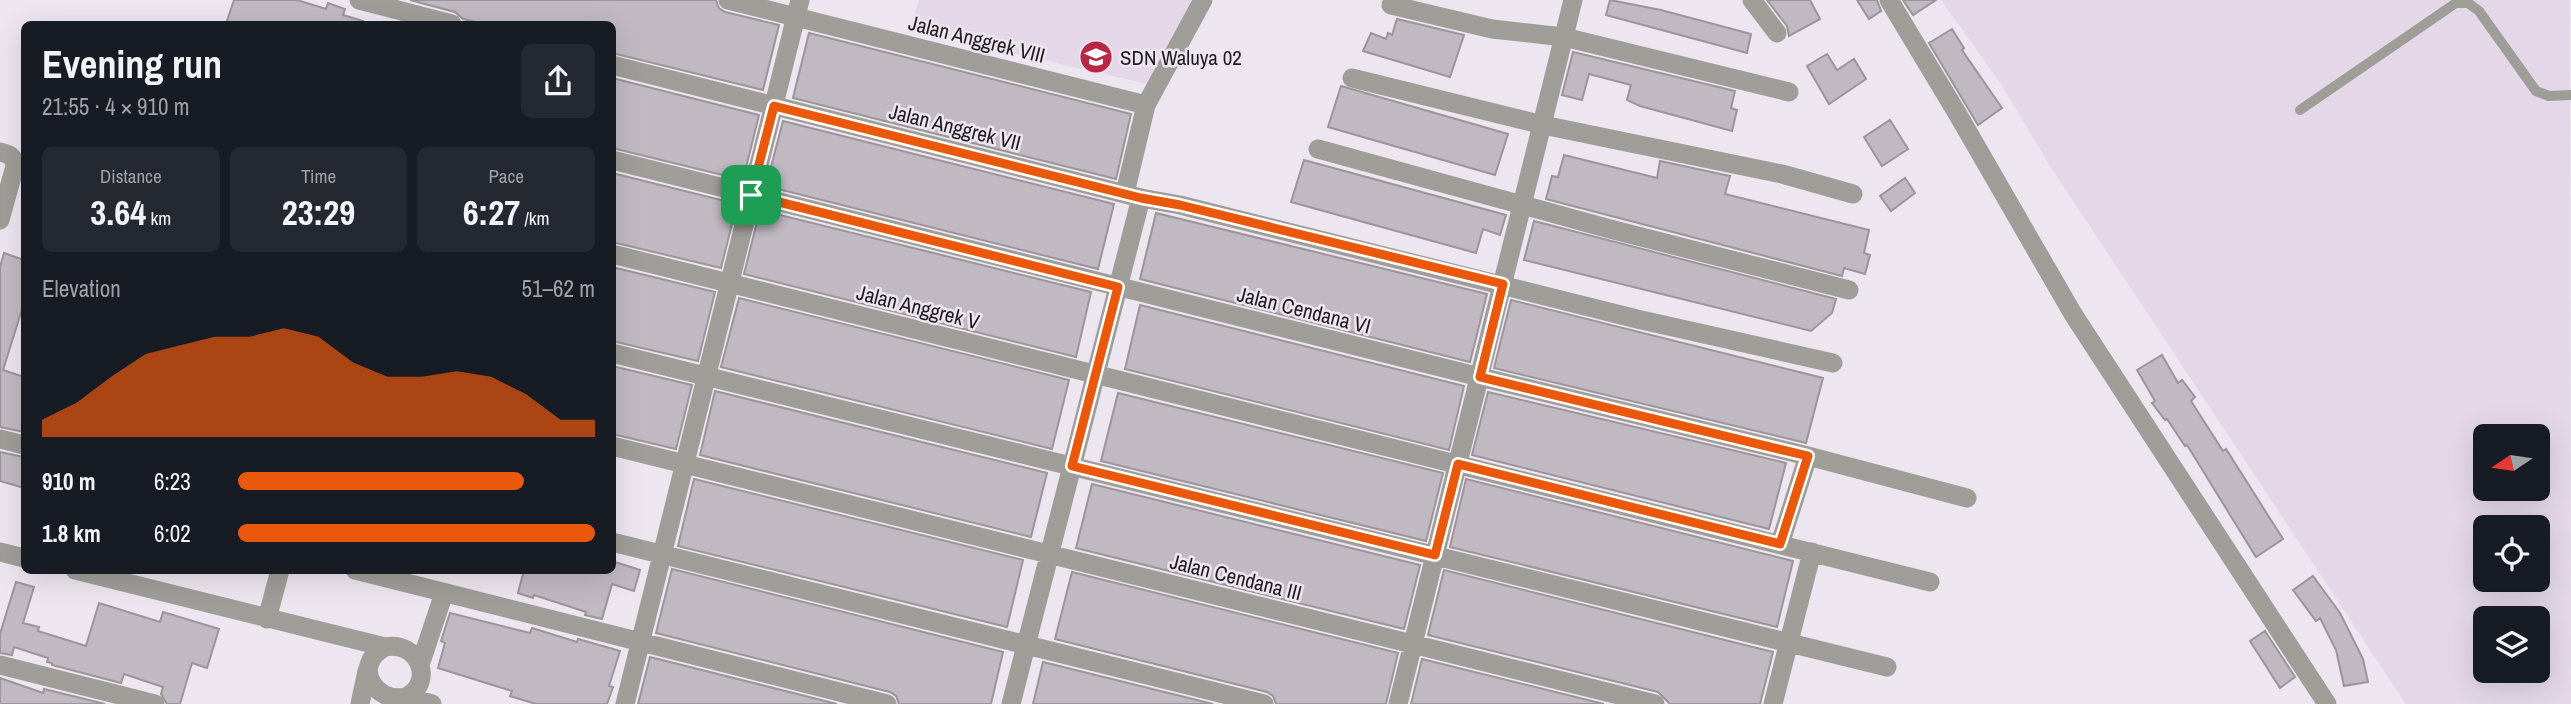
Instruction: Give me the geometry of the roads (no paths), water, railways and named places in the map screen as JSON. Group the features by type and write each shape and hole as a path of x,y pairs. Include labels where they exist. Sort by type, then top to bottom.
{"street":[{"path":"359,0 443,21"},
{"name":"Jalan Anggrek VIII","path":"728,0 798,9 1146,105"},
{"path":"1011,704 1118,287 1146,105 1203,0"},
{"path":"1398,704 1573,0"},
{"path":"1752,0 1777,33"},
{"path":"1889,0 2073,314 2327,704"},
{"path":"1391,5 1492,29 1564,37 1789,92"},
{"path":"625,704 798,9"},
{"name":"Jalan Anggrek VII","path":"616,66 1133,196 1180,205 1725,340 1833,363"},
{"path":"1352,78 1544,125 1782,174 1853,194"},
{"path":"1318,149 1634,236 1849,290"},
{"path":"0,152 10,154 15,159 0,220"},
{"name":"Jalan Cendana VI","path":"616,161 1480,377 1808,456 1967,498"},
{"name":"Jalan Anggrek V","path":"616,255 1930,582"},
{"path":"616,354 1887,667"},
{"path":"0,439 21,444"},
{"name":"Jalan Cendana III","path":"616,447 1655,704"},
{"path":"1780,544 1808,456"},
{"path":"616,543 1264,704"},
{"path":"0,552 21,557"},
{"path":"1773,704 1812,552"},
{"path":"91,574 385,647 400,646 412,653 420,665"},
{"path":"267,619 279,574"},
{"path":"370,574 887,704"},
{"path":"407,697 419,683 420,665 444,593"},
{"path":"360,704 368,667 374,655 385,647"},
{"path":"0,665 155,704"},
{"path":"368,667 370,684 382,696 398,699 407,697 432,704"}],"lane":[{"path":"2300,110 2456,3 2468,3 2479,11 2536,91 2549,96 2571,95"}],"place":[{"name":"SDN Waluya 02","path":"1096,57"}]}
